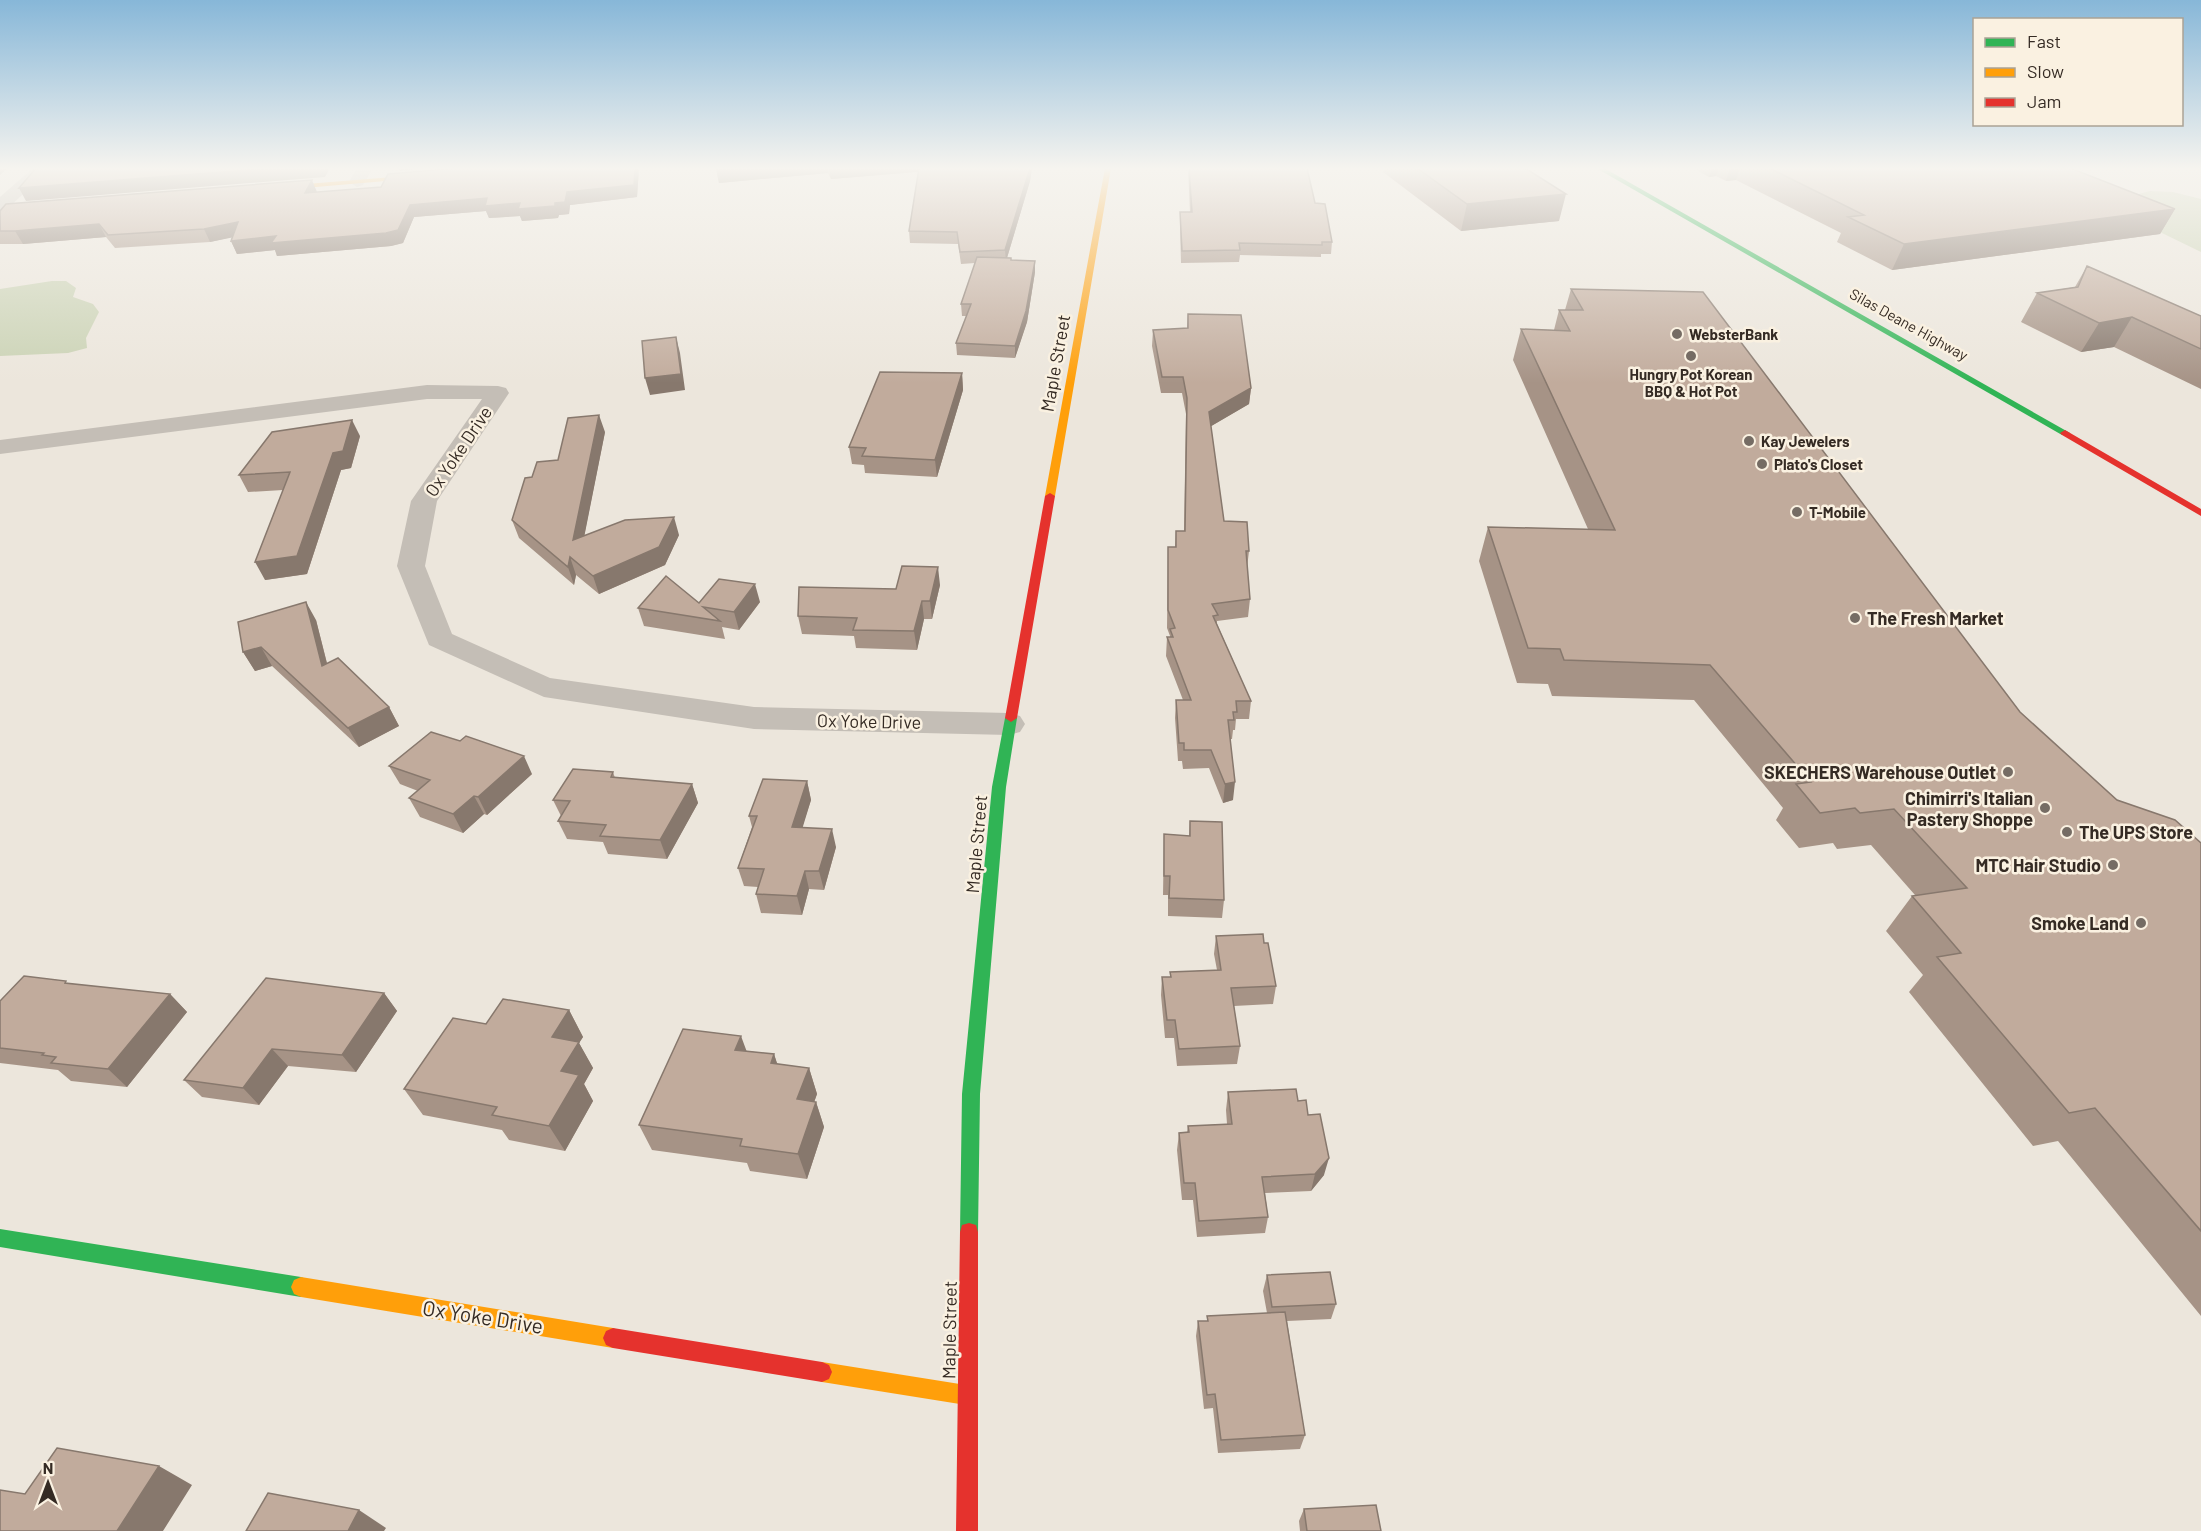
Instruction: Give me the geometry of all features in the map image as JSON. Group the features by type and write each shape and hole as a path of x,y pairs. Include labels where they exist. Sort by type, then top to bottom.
{"main road":[{"name":"Maple Street","path":"967,1531 966,1395 971,1094 999,787 1095,239"},
{"name":"Silas Deane Highway","path":"1726,239 1977,381 2201,513"},
{"name":"Ox Yoke Drive","path":"0,1239 966,1395"}],"street":[{"name":"Ox Yoke Drive","path":"0,447 428,392 498,393 424,501 411,566 439,639 544,687 754,718 1009,724"}],"green space":[{"path":"2175,239 2201,239 2201,252"},
{"path":"66,281 76,288 73,297 93,304 99,312 86,338 87,348 68,353 0,356 0,289"}],"building":[{"path":"274,239 312,239 271,243"},
{"path":"958,239 1008,239 1005,250 960,252"},
{"path":"1181,239 1332,239 1332,242 1322,242 1322,245 1239,243 1240,250 1182,251"},
{"path":"1895,239 1939,239 1904,244"},
{"path":"977,257 1035,261 1026,311 1015,346 956,343 971,304 961,304"},
{"path":"2087,266 2201,316 2201,349 2132,317 2099,323 2037,293 2078,287"},
{"path":"1571,289 1703,292 2020,712 2117,800 2175,820 2201,843 2201,1231 2095,1108 2069,1113 1937,957 1961,953 1912,896 1967,888 1894,809 1860,813 1855,808 1820,813 1796,784 1811,782 1710,665 1564,660 1560,649 1528,648 1488,527 1615,530 1521,329 1570,331 1559,310 1583,310"},
{"path":"1188,314 1241,315 1251,388 1209,412 1224,521 1247,522 1249,551 1246,551 1250,599 1212,604 1218,615 1213,616 1251,701 1236,701 1237,712 1233,712 1234,720 1228,720 1235,782 1225,784 1211,750 1184,750 1184,743 1179,743 1176,700 1191,700 1167,637 1173,637 1170,629 1175,628 1168,610 1168,547 1176,547 1176,531 1185,531 1187,398 1183,377 1162,377 1153,330 1188,328"},
{"path":"676,337 681,374 645,378 642,341"},
{"path":"880,372 962,373 935,460 862,456 866,448 849,447"},
{"path":"599,415 573,540 625,520 674,517 659,547 593,576 570,557 568,567 512,520 525,478 532,477 537,462 558,460 568,418"},
{"path":"352,420 343,451 333,453 297,556 255,562 290,472 239,475 272,432"},
{"path":"902,566 938,567 930,601 922,601 914,631 853,630 857,618 798,616 799,587 896,589"},
{"path":"666,576 699,603 719,579 755,584 734,612 703,607 720,621 638,608"},
{"path":"306,602 322,666 338,658 389,707 348,728 261,647 243,652 238,622"},
{"path":"431,732 460,741 466,736 524,756 478,797 474,796 453,814 409,798 430,780 389,766"},
{"path":"573,769 613,772 611,777 692,784 660,840 600,836 606,825 558,821 570,801 553,800"},
{"path":"763,779 807,781 792,827 832,829 819,871 805,871 797,896 756,894 764,869 738,868 757,816 749,816"},
{"path":"1190,821 1222,822 1224,900 1169,898 1170,876 1164,876 1164,834 1190,836"},
{"path":"1263,934 1264,943 1268,943 1276,986 1231,988 1240,1046 1179,1049 1175,1020 1167,1020 1162,977 1171,977 1170,972 1221,970 1216,936"},
{"path":"24,976 66,981 65,983 170,994 108,1069 51,1063 56,1057 42,1055 44,1053 0,1048 0,1001"},
{"path":"266,978 384,993 342,1055 272,1049 243,1088 184,1080"},
{"path":"503,999 569,1010 552,1037 579,1042 561,1071 579,1075 549,1126 492,1115 497,1107 404,1089 453,1018 486,1024"},
{"path":"683,1029 741,1036 735,1050 774,1054 771,1063 809,1068 797,1099 816,1102 798,1154 740,1146 742,1139 639,1125"},
{"path":"1296,1089 1298,1101 1306,1100 1308,1115 1320,1114 1329,1158 1315,1174 1262,1177 1268,1217 1199,1221 1195,1183 1184,1183 1179,1133 1189,1132 1188,1126 1232,1124 1228,1092"},
{"path":"1330,1272 1336,1304 1272,1307 1267,1275"},
{"path":"1285,1312 1305,1435 1221,1440 1215,1394 1207,1395 1198,1321 1208,1321 1207,1316"},
{"path":"57,1448 159,1466 117,1531 0,1531 0,1490 25,1494"},
{"path":"268,1493 359,1510 348,1531 246,1531"},
{"path":"1376,1505 1381,1531 1307,1531 1304,1509"}],"traffic: fast":[{"path":"1725,239 2065,433"},
{"path":"969,1232 971,1094 999,787 1011,718"},
{"path":"0,1238 301,1287"}],"traffic: slow":[{"path":"1050,496 1095,239"},
{"path":"301,1287 613,1338"},
{"path":"822,1372 966,1395"}],"traffic: jam":[{"path":"2065,433 2201,513"},
{"path":"1011,718 1050,496"},
{"path":"967,1531 969,1232"},
{"path":"613,1338 822,1372"}],"place":[{"name":"WebsterBank","path":"1677,334"},
{"name":"Hungry Pot Korean BBQ & Hot Pot","path":"1691,356"},
{"name":"Kay Jewelers","path":"1749,441"},
{"name":"Plato's Closet","path":"1762,464"},
{"name":"T-Mobile","path":"1797,512"},
{"name":"The Fresh Market","path":"1855,618"},
{"name":"SKECHERS Warehouse Outlet","path":"2008,772"},
{"name":"Chimirri's Italian Pastery Shoppe","path":"2045,808"},
{"name":"The UPS Store","path":"2067,832"},
{"name":"MTC Hair Studio","path":"2113,865"},
{"name":"Smoke Land","path":"2141,923"}]}
